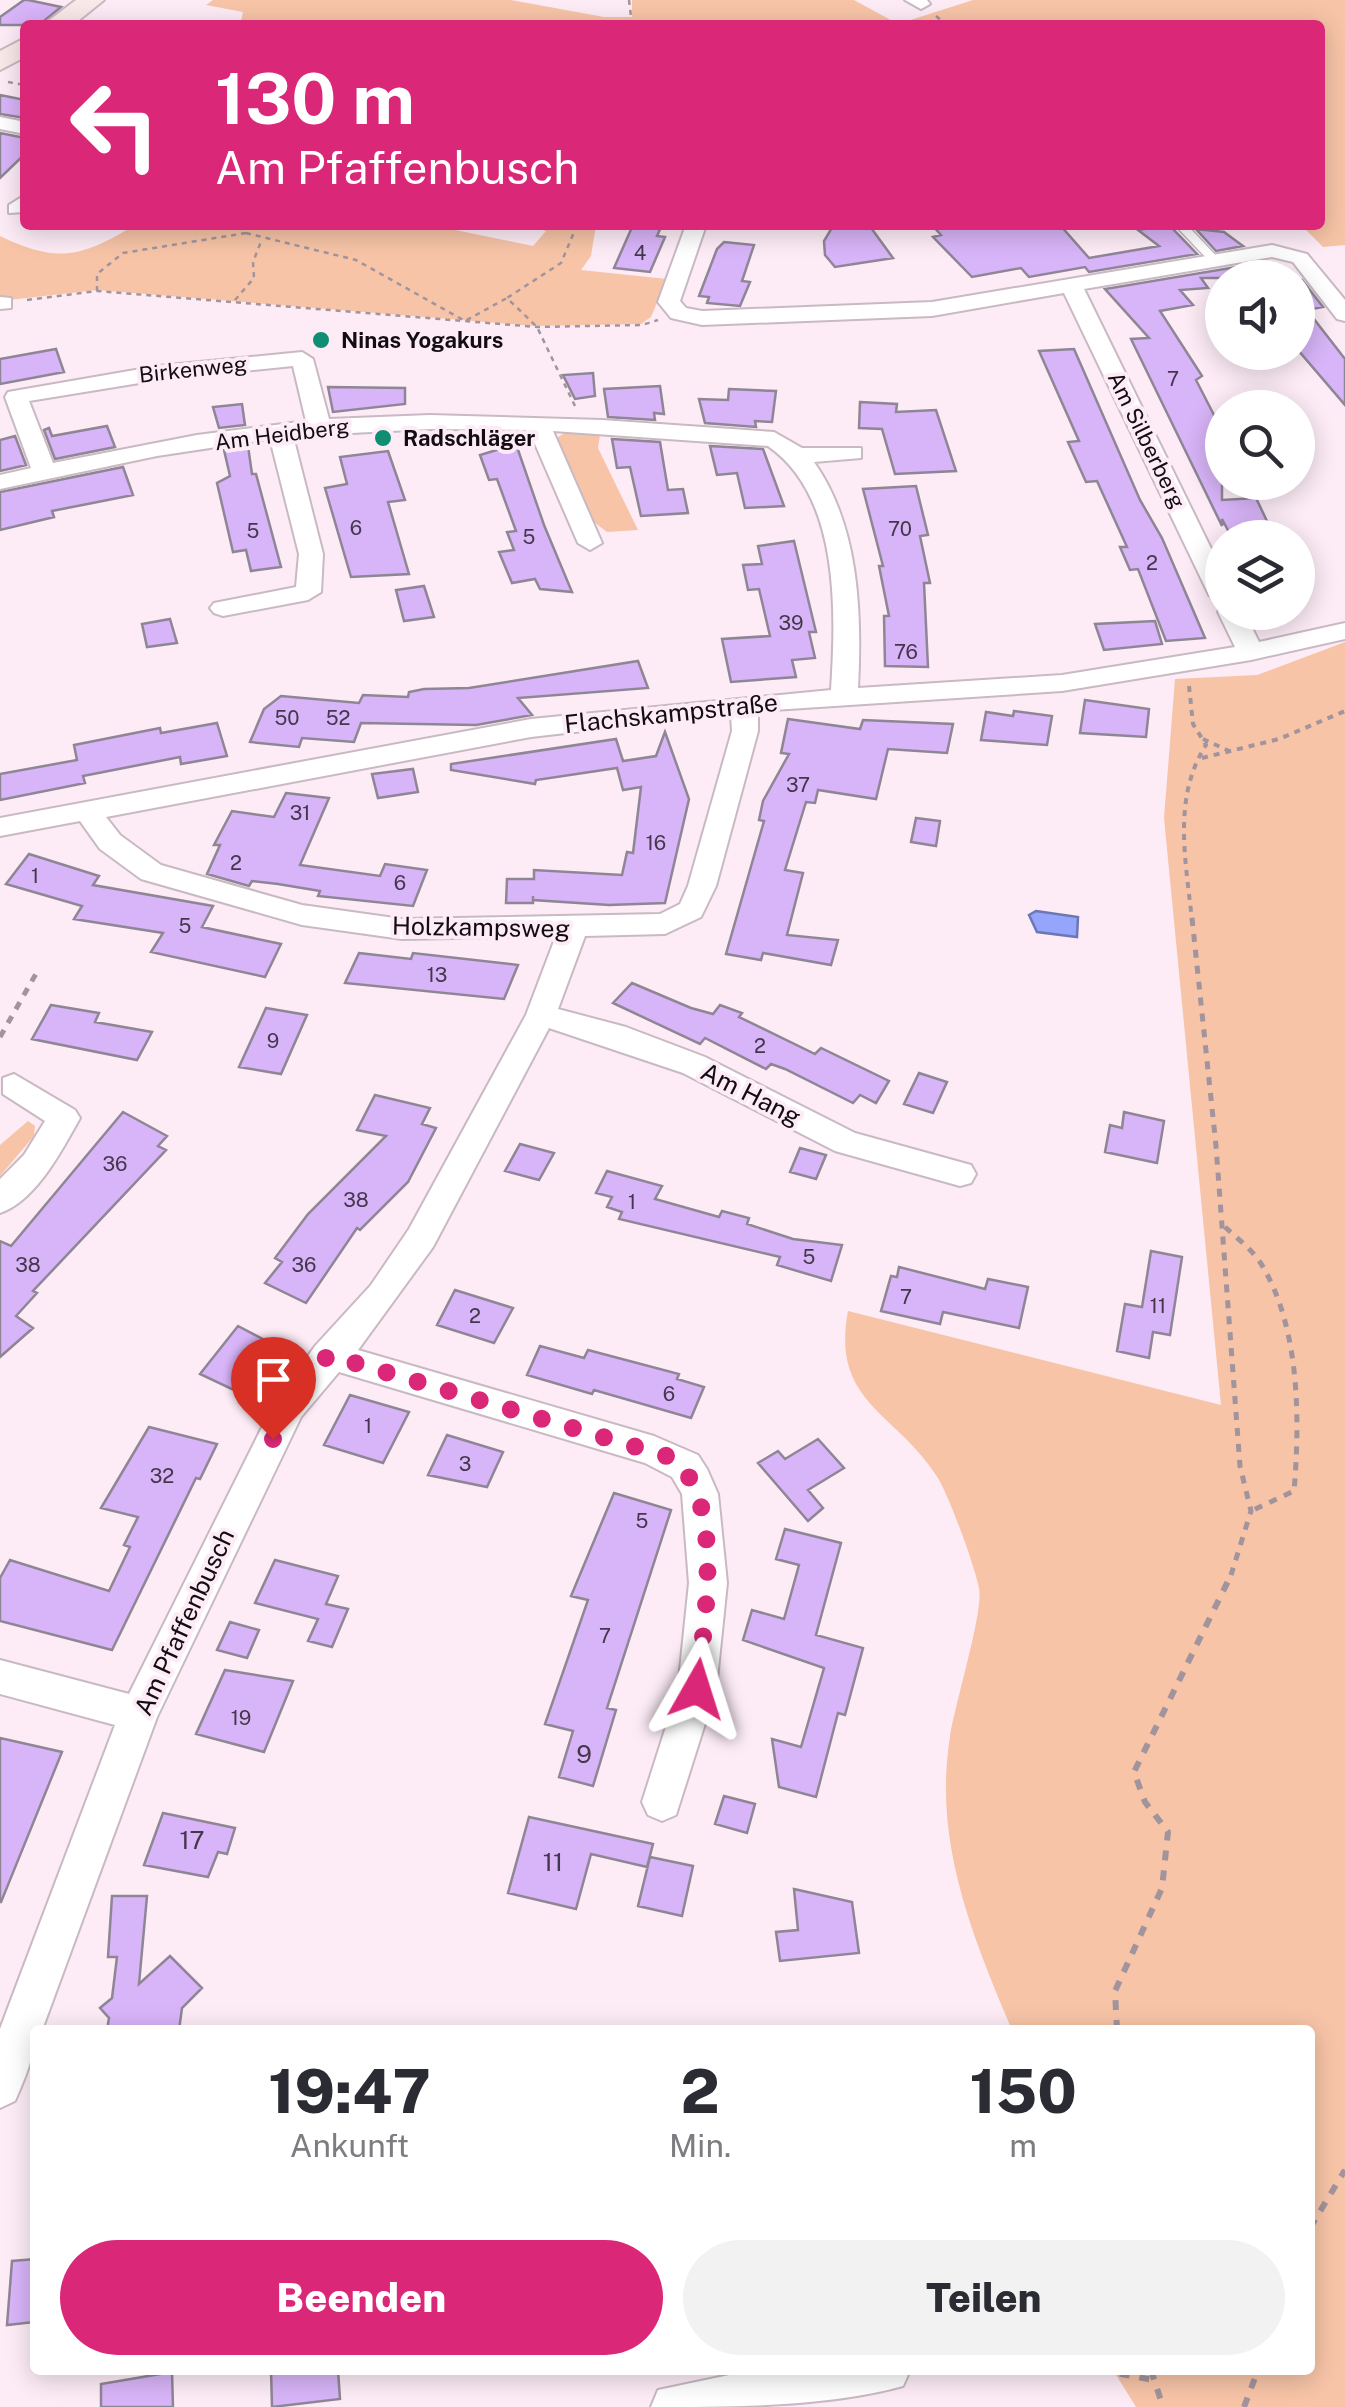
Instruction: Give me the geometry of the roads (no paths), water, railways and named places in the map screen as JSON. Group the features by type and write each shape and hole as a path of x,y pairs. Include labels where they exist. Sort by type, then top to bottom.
{"street":[{"path":"63,20 92,0"},
{"path":"694,230 669,292 672,308 702,318 932,309 1205,262"},
{"path":"1215,260 1272,250 1293,254 1298,260"},
{"path":"1315,279 1345,314"},
{"name":"Am Silberberg","path":"1071,286 1205,560"},
{"name":"Birkenweg","path":"44,471 8,399 151,372 302,360 319,427"},
{"path":"538,424 590,543"},
{"name":"Am Heidberg","path":"0,482 44,471 319,427 584,426 774,439 802,455 852,453"},
{"path":"223,608 308,592 311,554 280,432"},
{"path":"802,455 834,530 846,588 849,638 844,698"},
{"path":"1240,630 1250,652"},
{"name":"Flachskampstraße","path":"0,827 476,737 632,714 1062,683 1250,652 1345,631"},
{"name":"Holzkampsweg","path":"85,810 110,842 151,872 224,896 302,915 402,929 665,924 691,910 745,732 744,704"},
{"name":"Am Pfaffenbusch","path":"0,2086 139,1714 289,1406 328,1355 384,1294 421,1238 541,1015 573,928"},
{"name":"Am Hang","path":"541,1015 616,1035 694,1065 846,1142 960,1174"},
{"path":"0,1200 36,1164 64,1118 14,1086"},
{"path":"328,1355 654,1450 684,1466 700,1494 708,1583 697,1689 662,1802"},
{"path":"0,1676 139,1714"},
{"path":"674,2407 858,2375"}],"lane":[{"path":"1186,230 1215,260"}],"water":[{"path":"1036,911 1078,917 1077,937 1037,932 1029,915"}],"place":[{"name":"Ninas Yogakurs","path":"321,340"},
{"name":"Radschläger","path":"383,438"}]}
